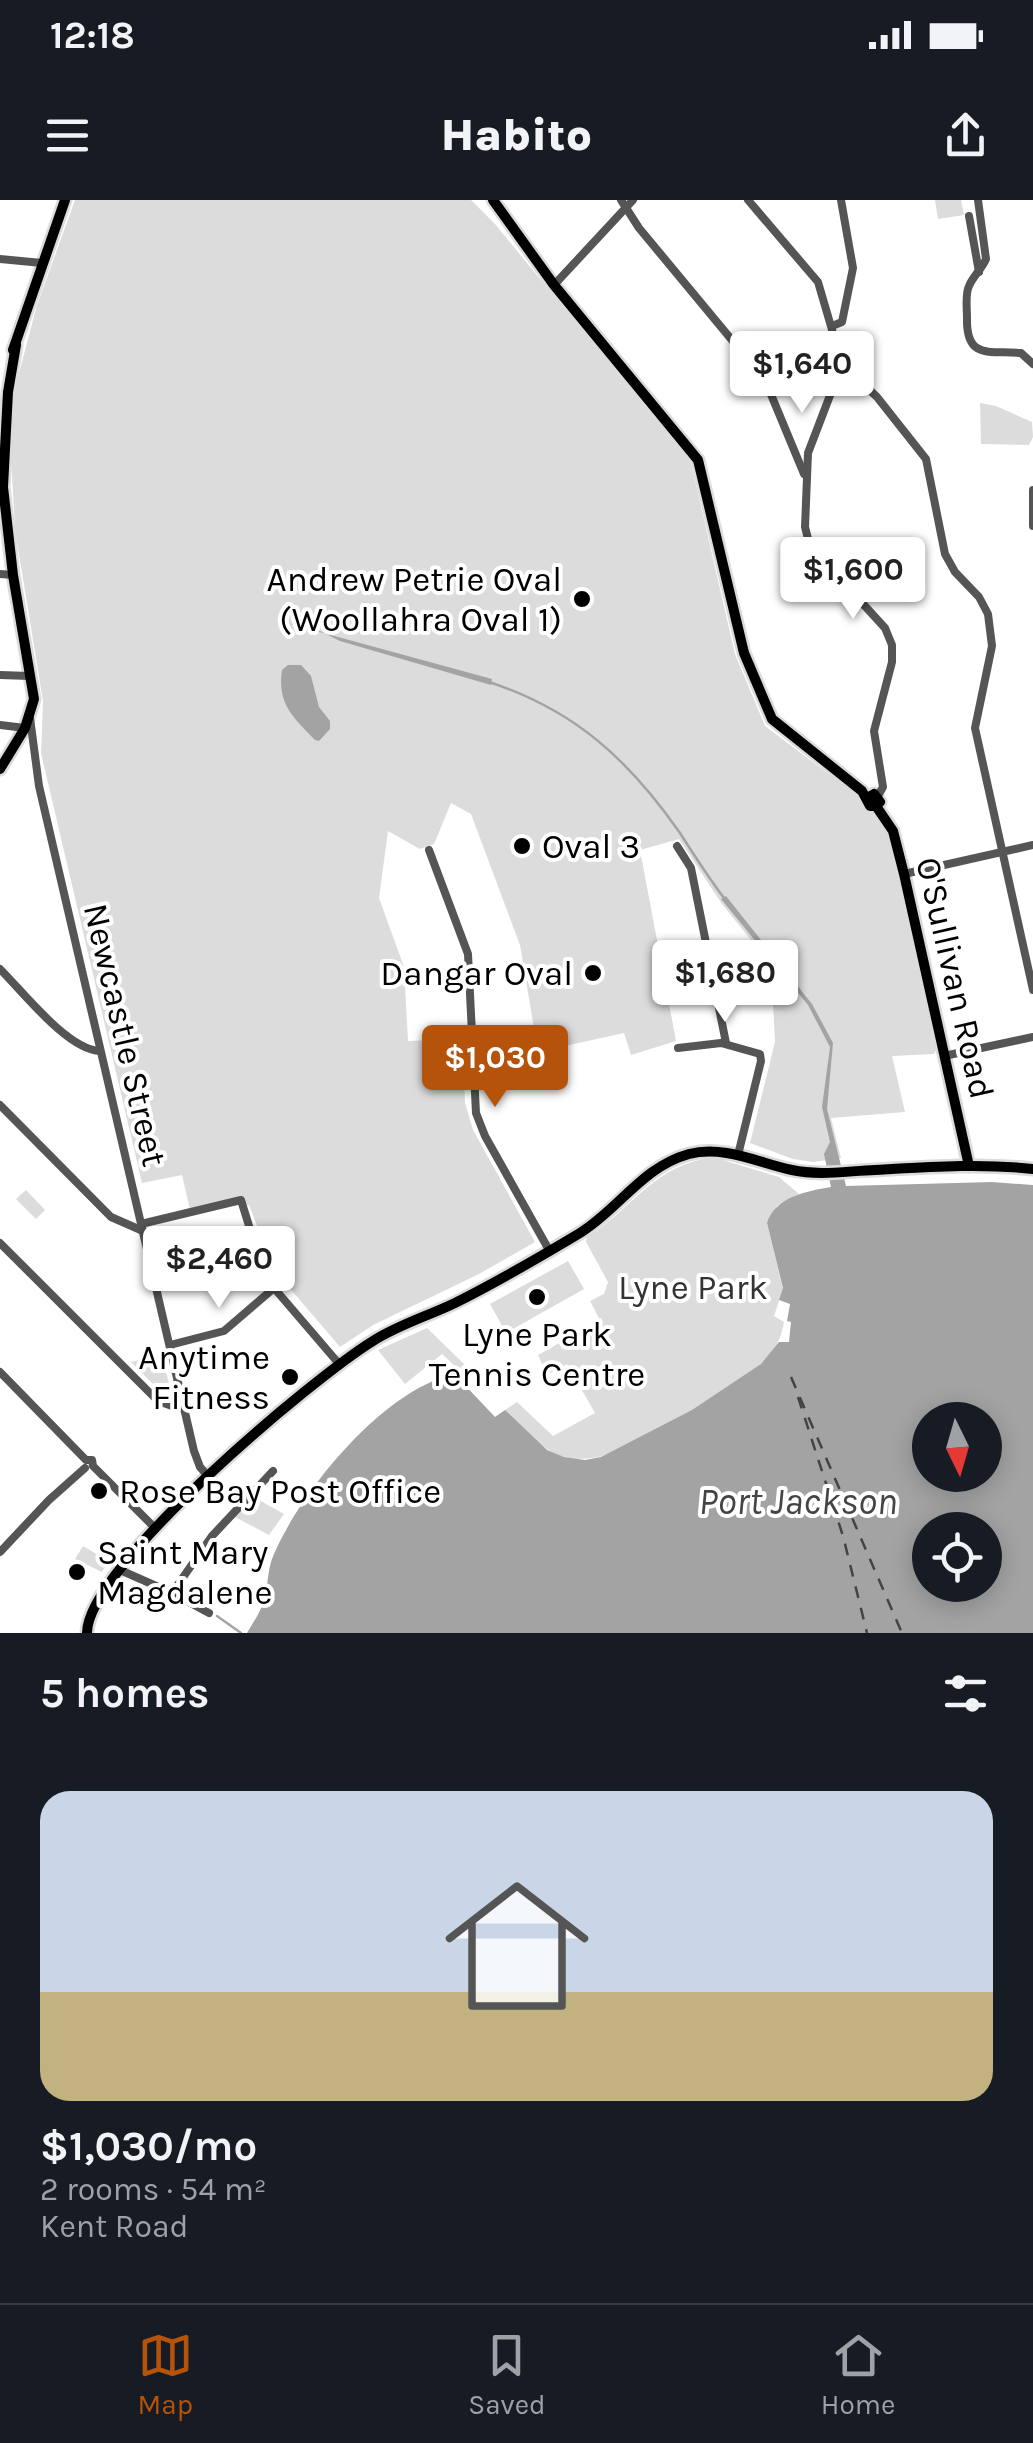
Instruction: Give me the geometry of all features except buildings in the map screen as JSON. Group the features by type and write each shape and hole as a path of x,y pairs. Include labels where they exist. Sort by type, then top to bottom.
{"main road":[{"path":"0,435 4,378 64,200"},
{"name":"O'Sullivan Road","path":"493,200 554,286 698,460 744,653 772,719 874,800 893,831 969,1166"},
{"path":"0,768 28,723 34,699 2,487 8,384 16,345"},
{"path":"87,1633 92,1607 154,1526 340,1365 374,1340 462,1299 589,1227 631,1187 663,1165 701,1152 738,1156 791,1170 828,1173 969,1166 1033,1169"}],"street":[{"path":"554,286 623,204 634,200"},
{"path":"748,200 818,282 842,364 877,397 926,459 944,554 982,600 988,614 992,646 974,722 1033,990"},
{"path":"832,326 842,322 853,268 841,200"},
{"path":"978,200 986,253 985,264 968,287 967,334 971,344 999,355 1021,354 1033,364"},
{"path":"623,204 765,380 806,478"},
{"path":"969,216 979,272"},
{"path":"0,259 42,262"},
{"path":"0,344 16,345"},
{"path":"842,364 808,453 805,527 816,570 826,588 864,605 886,628 892,645 892,662 874,731 884,787 874,800"},
{"path":"1033,490 1033,526"},
{"path":"0,574 13,575"},
{"path":"0,675 30,676"},
{"path":"0,725 28,723"},
{"name":"Newcastle Street","path":"28,723 39,786 196,1457 208,1476"},
{"path":"14,748 26,746 39,786"},
{"path":"677,846 693,876 726,1044"},
{"path":"904,874 1033,846"},
{"path":"429,850 468,954 476,1114 549,1250"},
{"path":"0,968 72,1041 88,1050 100,1051"},
{"path":"944,1056 1033,1037"},
{"path":"678,1048 726,1044 760,1054 738,1156"},
{"path":"0,1105 111,1218 142,1228 241,1200 274,1288 340,1365"},
{"path":"0,1243 158,1401 172,1406 184,1404"},
{"path":"170,1344 224,1331 274,1288"},
{"path":"0,1372 8,1386 154,1526"},
{"path":"0,1552 88,1464"},
{"path":"172,1592 212,1536 273,1471"},
{"path":"120,1570 172,1592 209,1614"}],"green space":[{"path":"75,200 471,200 495,224 691,463 735,654 765,726 862,799 888,836 936,1050 934,1054 892,1056 905,1112 831,1118 841,1158 813,1162 793,1159 750,1143 775,1042 771,965 722,904 679,839 640,850 676,1041 631,1055 624,1033 538,1052 520,945 471,814 451,803 434,844 420,849 388,831 379,898 404,967 408,1041 462,1039 465,1103 473,1130 535,1242 373,1325 340,1347 287,1285 279,1282 243,1198 190,1210 182,1175 142,1183 41,753 43,701 15,530 11,456 14,392 37,305"},
{"path":"935,200 961,200 964,215 938,219"},
{"path":"980,403 1032,422 1029,445 981,444"},
{"name":"Lyne Park","path":"719,1159 779,1177 799,1194 777,1206 767,1223 783,1289 774,1316 784,1322 776,1345 768,1357 737,1382 619,1450 574,1459 547,1450 505,1410 517,1402 553,1436 595,1413 567,1364 547,1375 538,1355 600,1320 590,1301 604,1294 608,1282 586,1242 587,1237 654,1182 685,1164"},
{"path":"26,1190 45,1210 36,1219 16,1199"},
{"name":"Lyne Park Tennis Centre","path":"568,1261 584,1289 506,1333 490,1304"},
{"path":"427,1328 466,1366 460,1371 442,1354 405,1384 378,1350"},
{"path":"162,1354 172,1397 163,1394 131,1362"},
{"path":"252,1496 284,1514 269,1535 235,1517"},
{"path":"83,1546 108,1561 102,1572 75,1559"}],"water":[{"path":"325,633 492,679 491,685 340,641"},
{"path":"288,665 301,665 311,676 319,707 330,721 330,729 319,741 294,717 284,701 282,670"},
{"name":"Port Jackson","path":"726,896 812,1004 833,1043 827,1109 846,1186 992,1182 1033,1185 1033,1633 247,1633 264,1600 274,1554 303,1502 370,1424 421,1387 447,1376 453,1383 461,1381 495,1417 505,1410 547,1450 585,1460 601,1457 692,1410 761,1364 779,1342 789,1342 790,1304 779,1300 783,1288 767,1223 784,1201 831,1187 824,1154 830,1142 822,1107 830,1047 808,1005 721,899"}],"waterway":[{"path":"489,682 548,707 620,761 661,807 724,898"},
{"path":"217,1616 241,1633"}],"ferry route":[{"path":"791,1377 902,1633"},
{"path":"798,1397 843,1536 867,1633"}],"place":[{"name":"Andrew Petrie Oval (Woollahra Oval 1)","path":"582,599"},
{"name":"Oval 3","path":"522,846"},
{"name":"Dangar Oval","path":"593,973"},
{"name":"Lyne Park Tennis Centre","path":"537,1297"},
{"name":"Anytime Fitness","path":"290,1377"},
{"name":"Rose Bay Post Office","path":"99,1491"},
{"name":"Saint Mary Magdalene","path":"77,1572"}]}
